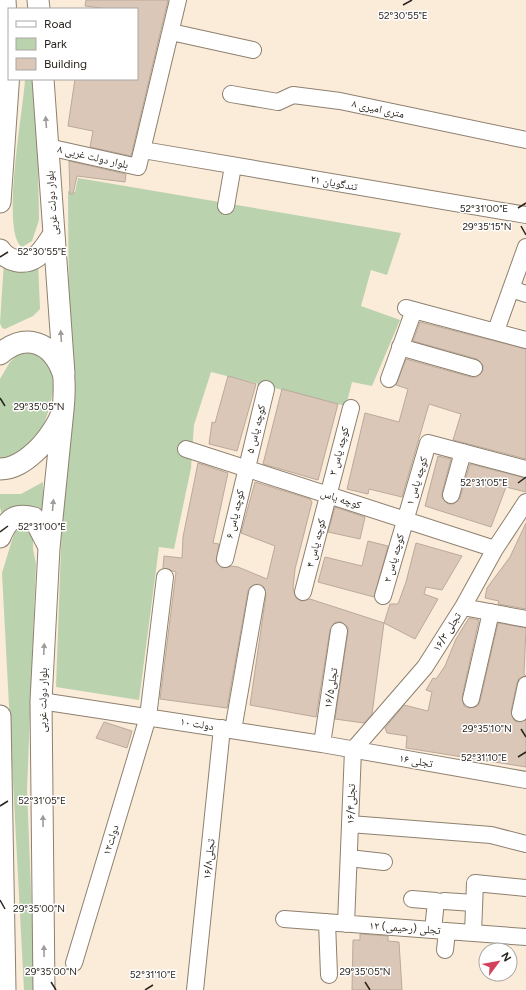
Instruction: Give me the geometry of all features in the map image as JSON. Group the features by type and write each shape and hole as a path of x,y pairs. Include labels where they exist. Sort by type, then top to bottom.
{"main road":[{"path":"5,0 8,54"},
{"path":"0,202 8,80"},
{"name":"بلوار دولت غربی","path":"44,80 64,374 63,410 50,548 41,701 44,990"},
{"path":"0,250 4,256 20,262 36,257 54,234"},
{"path":"0,354 10,345 25,341 42,344 55,356 64,374"},
{"path":"0,469 15,466 40,447 50,435 63,410"},
{"path":"0,537 11,519 22,515 34,518 50,548"},
{"path":"0,724 5,990"}],"street":[{"path":"143,150 178,0"},
{"path":"171,32 253,50"},
{"name":"۸ متری امیری","path":"231,94 278,102 293,95 340,101 526,140"},
{"name":"بلوار دولت غربی ۸","path":"48,147 138,167 143,150"},
{"name":"۲۱ تندگویان","path":"143,150 526,215"},
{"path":"226,206 233,166"},
{"path":"498,325 519,292 526,247"},
{"path":"389,379 400,348 410,309 526,340"},
{"path":"400,348 474,368"},
{"name":"کوچه یاس ۵","path":"246,469 266,389"},
{"name":"کوچه یاس ۳","path":"328,495 351,408"},
{"name":"کوچه یاس ۱","path":"405,520 428,443 463,452"},
{"name":"کوچه یاس","path":"186,449 495,549"},
{"path":"451,495 463,452 526,469"},
{"name":"کوچه یاس ۶","path":"225,559 246,469"},
{"name":"کوچه یاس ۴","path":"303,592 328,495"},
{"name":"۱۶/۳ تجلی","path":"353,750 425,667 463,607 495,549 526,502"},
{"name":"کوچه یاس ۲","path":"383,596 405,520"},
{"name":"۱۲دولت","path":"74,962 148,717 165,577"},
{"name":"تجلی۱۶/۸","path":"195,990 227,729 256,593"},
{"path":"463,607 526,619"},
{"path":"471,699 491,612"},
{"name":"تجلی۱۶/۵","path":"322,744 339,631"},
{"path":"520,713 526,685"},
{"name":"۱۰ دولت","path":"41,701 353,750"},
{"name":"۱۶ تجلی","path":"353,750 526,780"},
{"name":"تجلی۱۶/۴","path":"346,924 353,750"},
{"path":"350,824 491,835 526,844"},
{"path":"349,858 384,862"},
{"path":"473,933 475,883 526,888"},
{"path":"412,899 436,901 440,931 445,950"},
{"path":"444,901 474,902"},
{"name":"۱۲ تجلی (رحیمی)","path":"284,919 526,937"},
{"path":"327,922 328,975"}],"green space":[{"path":"25,80 39,80 37,112 39,220 32,241 22,247 16,237 13,218 13,195"},
{"path":"78,178 401,233 387,275 371,270 361,306 400,320 372,386 352,382 346,406 211,372 194,425 191,468 174,549 159,547 139,700 56,687 69,326 68,191 75,192"},
{"path":"4,262 38,262 40,309 33,316 5,329 2,328 0,323"},
{"path":"25,350 34,350 56,367 51,402 41,431 30,452 0,462 0,379 10,362"},
{"path":"43,482 43,512 35,508 4,525 0,507 0,494 21,494"},
{"path":"25,523 33,534 33,549 36,564 27,790 35,990 24,990 2,573 16,527"}],"building":[{"path":"86,0 168,0 131,156 90,147 93,131 68,126 75,80 138,80 138,8 101,8 85,6"},
{"path":"69,161 126,174 125,182 77,176 73,194 70,194"},
{"path":"420,322 526,349 526,459 453,440 461,414 429,404 402,497 369,489 368,494 347,489 365,413 399,422 408,389 396,385 406,359 471,377 477,377 483,371 483,365 477,359 413,341"},
{"path":"228,376 256,384 237,451 209,444 212,422 215,423"},
{"path":"282,389 338,404 318,480 263,464"},
{"path":"438,456 451,459 442,493 442,498 448,504 454,504 460,498 470,464 526,478 526,492 506,487 491,527 425,506"},
{"path":"198,463 228,473 213,543 219,544 216,561 222,568 231,566 238,567 267,579 275,546 241,533 255,482 310,499 312,502 295,569 293,588 296,598 301,601 310,599 384,623 372,714 364,723 335,719 348,632 348,627 341,622 335,622 330,630 316,717 250,705 266,595 263,586 258,584 250,587 248,591 227,708 160,699 176,572 163,568 164,556 182,558 183,537"},
{"path":"335,507 365,517 360,539 328,532"},
{"path":"526,523 526,609 498,604 499,601 485,598 487,588 510,557"},
{"path":"368,541 388,546 374,597 318,582 325,557 362,566"},
{"path":"416,543 462,556 442,590 426,587 424,594 438,599 415,639 384,623 390,604 398,604 406,582"},
{"path":"469,618 479,620 462,697 464,706 469,708 478,706 480,701 498,623 526,628 524,674 526,676 519,678 511,711 514,720 518,722 526,720 526,767 406,748 407,736 387,733 385,728 404,705 428,711 432,692 426,690 433,678 436,679 445,666 456,639"},
{"path":"104,722 132,731 127,748 96,738"},
{"path":"360,934 388,936 388,941 399,942 402,990 352,990 353,940 360,940"}]}
